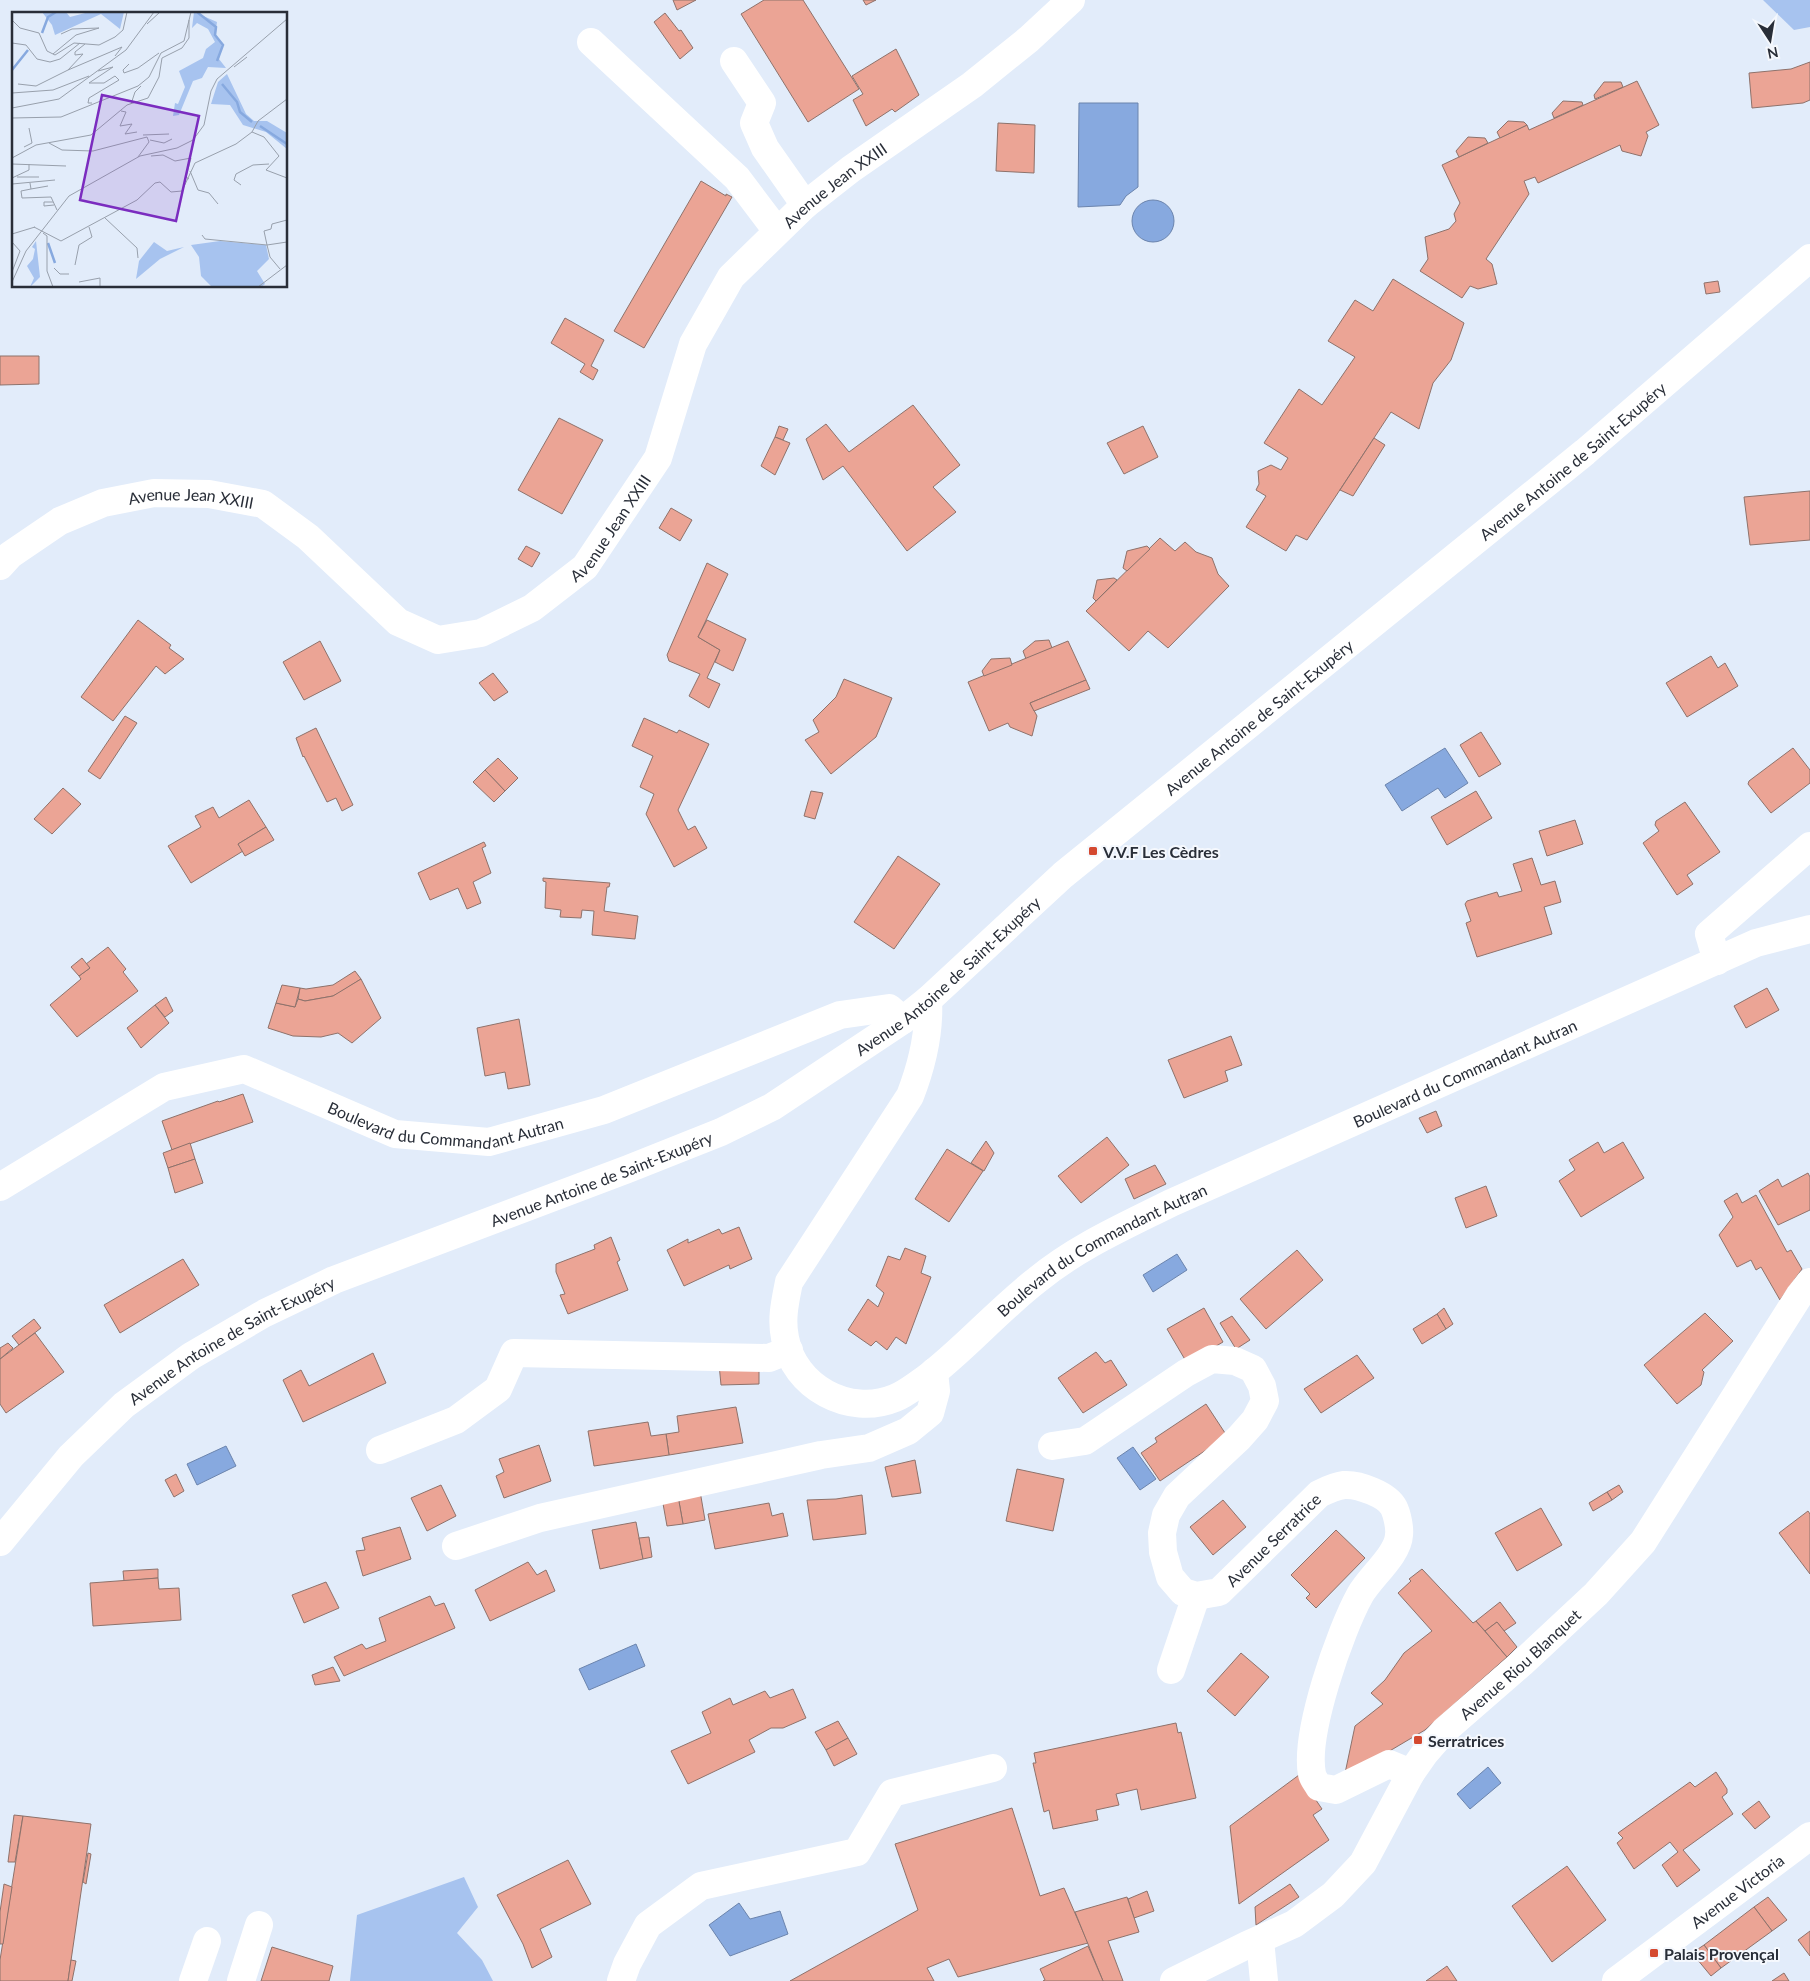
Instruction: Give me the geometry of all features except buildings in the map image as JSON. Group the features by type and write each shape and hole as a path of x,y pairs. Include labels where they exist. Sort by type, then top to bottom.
{"street":[{"name":"Avenue Jean XXIII","path":"0,566 10,555 60,521 102,504 154,493 209,494 263,504 308,537 398,622 438,640 482,633 532,608 584,566 658,458 693,344 731,277 805,205 851,169 972,85 1029,39 1071,0"},
{"path":"591,42 737,178 777,231"},
{"path":"734,60 762,103 754,123 765,148 805,205"},
{"name":"Avenue Antoine de Saint-Exupéry","path":"0,1542 71,1456 124,1405 191,1356 265,1313 334,1280 628,1170 721,1132 772,1107 903,1020 928,1000 1063,875 1592,446 1810,258"},
{"path":"1717,961 1709,934 1810,846"},
{"name":"Boulevard du Commandant Autran","path":"928,1000 930,1021 921,1068 910,1096 789,1282 782,1316 785,1340 792,1360 806,1379 827,1396 853,1403 875,1404 896,1398 934,1372 1036,1280 1095,1242 1189,1195 1756,944 1810,929"},
{"name":"Boulevard du Commandant Autran","path":"0,1187 164,1087 244,1070 395,1134 490,1142 604,1110 840,1014 889,1008 903,1020"},
{"name":"Avenue Riou Blanquet","path":"1174,1981 1294,1924 1333,1895 1363,1863 1411,1772 1425,1753 1445,1730 1522,1663 1596,1594 1642,1542 1799,1296 1810,1282"},
{"path":"380,1450 456,1420 498,1389 514,1353 769,1358 789,1350"},
{"path":"1052,1446 1086,1441 1186,1373 1212,1359 1235,1361 1253,1369 1262,1386 1265,1401 1255,1420 1239,1438 1177,1496 1166,1515 1162,1533 1163,1552 1170,1577 1182,1592 1196,1596 1171,1670"},
{"path":"456,1546 540,1518 821,1455 869,1448 908,1431 930,1413 936,1391 934,1372"},
{"name":"Avenue Serratrice","path":"1196,1596 1219,1592 1319,1494 1331,1488 1346,1485 1367,1488 1384,1498 1394,1507 1399,1535 1392,1554 1360,1594 1341,1638 1315,1722 1311,1758 1312,1776 1319,1787 1336,1790 1389,1764 1411,1772"},
{"path":"620,1981 648,1925 701,1886 857,1852 892,1793 993,1768"},
{"name":"Avenue Victoria","path":"1616,1981 1810,1836"},
{"path":"241,1981 259,1925"},
{"path":"1260,1940 1264,1981"},
{"path":"193,1981 207,1941"}],"shaded area":[{"path":"1763,0 1810,0 1810,27 1794,30"},
{"path":"1079,103 1138,103 1138,187 1126,196 1120,205 1078,207"},
{"path":"1153,200 1168,206 1174,221 1168,236 1153,242 1138,236 1132,221 1138,206"},
{"path":"1445,748 1468,783 1445,798 1438,788 1402,811 1385,785"},
{"path":"1177,1254 1187,1270 1153,1292 1143,1275"},
{"path":"226,1446 236,1466 197,1485 187,1464"},
{"path":"1133,1447 1156,1479 1140,1490 1117,1458"},
{"path":"636,1644 645,1666 589,1690 579,1669"},
{"path":"1488,1767 1501,1783 1470,1809 1457,1794"},
{"path":"464,1877 478,1907 457,1933 482,1960 493,1981 350,1981 357,1915"},
{"path":"739,1903 750,1919 780,1911 788,1934 730,1956 709,1925"}],"place":[{"name":"V.V.F Les Cèdres","path":"1093,851"},
{"name":"Serratrices","path":"1418,1740"},
{"name":"Palais Provençal","path":"1654,1953"}]}
